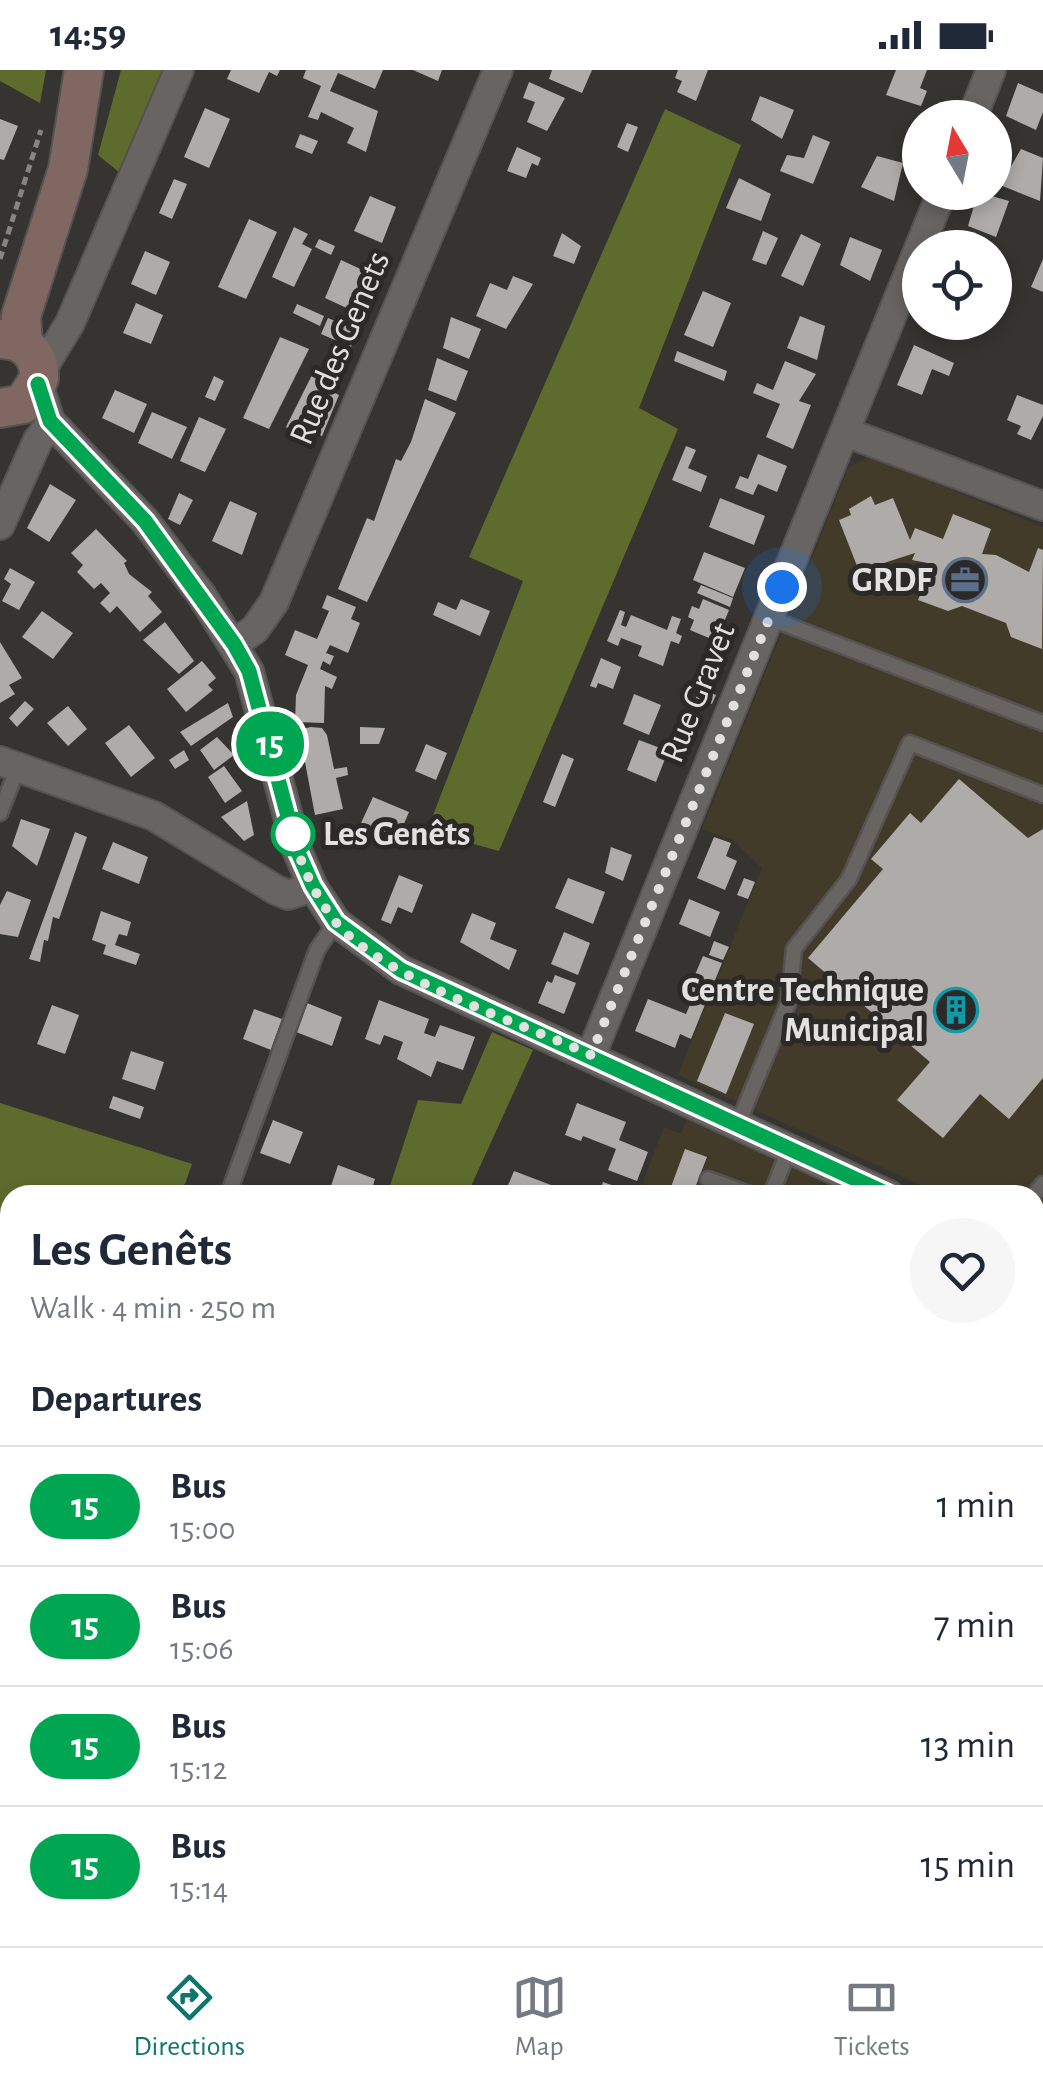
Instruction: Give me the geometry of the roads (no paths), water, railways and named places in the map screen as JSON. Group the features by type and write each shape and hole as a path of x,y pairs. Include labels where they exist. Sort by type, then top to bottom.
{"main road":[{"path":"0,310 81,70"},
{"path":"16,380 22,316 68,169 81,70"}],"street":[{"path":"180,70 70,323 16,380 145,521 234,644 249,671 297,850 313,886 336,922 401,970 591,1055 859,1185"},
{"name":"Rue des Genets","path":"234,644 256,629 274,602 498,70"},
{"path":"980,100 992,70"},
{"name":"Rue Gravet","path":"591,1055 935,210"},
{"path":"0,526 38,440 51,422"},
{"path":"845,432 1043,506"},
{"path":"9,764 154,816 288,895 313,886"}],"lane":[{"path":"769,618 1043,723"},
{"path":"738,1126 789,1001 794,949 849,879 910,743 1043,795"},
{"path":"0,813 9,764"},
{"path":"232,1185 318,950 336,922"},
{"path":"774,1185 789,1149"},
{"path":"708,1179 724,1185"}],"place":[{"name":"GRDF","path":"965,580"},
{"name":"Les Genêts","path":"293,834"},
{"name":"Centre Technique Municipal","path":"956,1010"}]}
